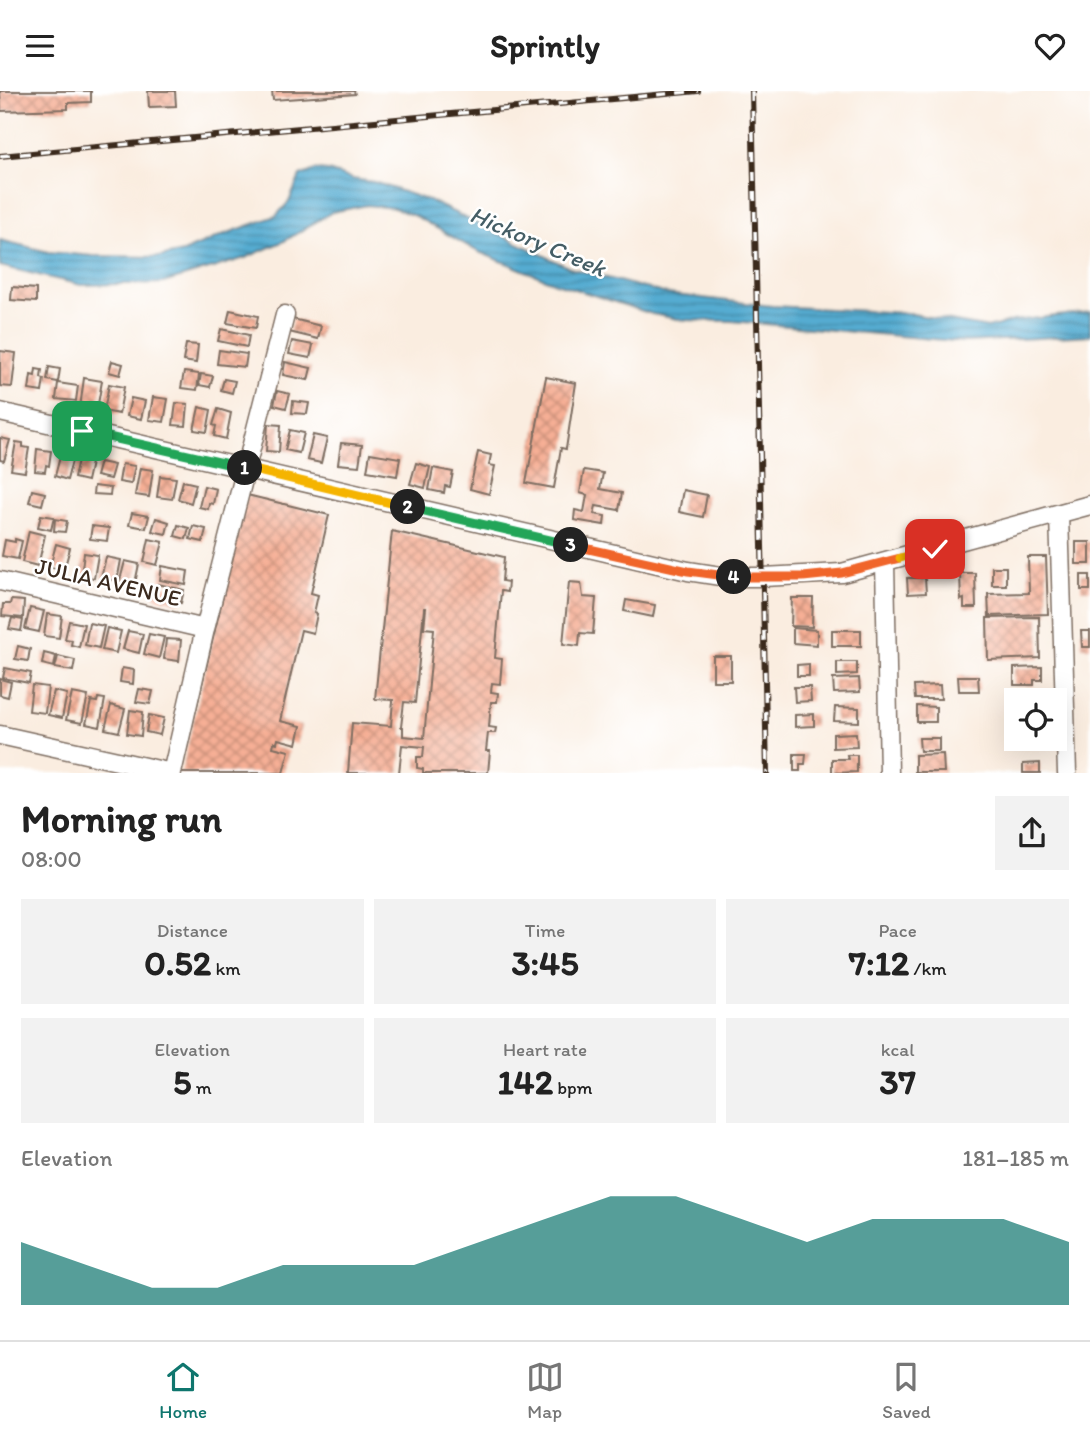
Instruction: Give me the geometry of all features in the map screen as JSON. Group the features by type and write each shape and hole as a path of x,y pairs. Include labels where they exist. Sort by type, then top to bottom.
{"street":[{"path":"0,735 172,773 205,629 285,315"},
{"path":"0,412 688,571 727,577 803,577 842,573 1090,505"},
{"path":"1059,515 1067,773"},
{"path":"885,562 889,773"},
{"name":"JULIA AVENUE","path":"0,581 205,629"}],"water":[{"path":"315,170 374,182 430,201 570,268 667,294 772,306 907,313 988,328 1013,321 1090,312 1090,335 966,342 732,321 683,320 652,314 553,282 479,252 415,216 394,208 367,205 332,212 286,240 245,258 163,283 81,285 0,266 0,240 49,252 93,256 160,257 183,252 276,216 289,202 300,176"}],"building":[{"path":"0,91 91,91 91,102 68,103 68,109 1,111"},
{"path":"148,91 175,91 176,106 149,107"},
{"path":"272,91 354,91 355,94 273,100"},
{"path":"12,287 36,289 36,302 11,300"},
{"path":"230,310 258,316 256,328 227,323"},
{"path":"293,319 321,326 318,339 289,332"},
{"path":"221,329 249,335 247,347 218,341"},
{"path":"292,341 313,345 310,358 289,354"},
{"path":"186,344 198,345 196,363 183,361"},
{"path":"219,350 247,354 245,367 217,364"},
{"path":"0,351 16,353 12,387 0,386"},
{"path":"112,361 123,364 120,375 109,372"},
{"path":"285,362 311,368 308,380 283,375"},
{"path":"49,367 60,369 58,382 47,380"},
{"path":"36,369 42,370 42,392 29,390 31,375 35,376"},
{"path":"184,372 199,374 197,390 181,388"},
{"path":"201,374 213,376 210,387 199,385"},
{"path":"546,377 576,383 566,449 561,448 554,488 526,483"},
{"path":"84,378 102,381 97,410 80,408"},
{"path":"224,379 235,381 232,393 221,390"},
{"path":"58,383 78,386 76,401 56,399"},
{"path":"109,384 124,387 119,414 104,411"},
{"path":"277,391 290,394 286,408 274,405"},
{"path":"153,397 168,399 164,422 149,420"},
{"path":"131,398 145,401 141,419 127,416"},
{"path":"293,401 309,403 307,414 292,413"},
{"path":"176,403 188,404 186,426 173,425"},
{"path":"199,407 211,410 207,432 194,430"},
{"path":"218,409 231,413 226,439 214,436 216,426 213,425"},
{"path":"268,424 281,425 279,452 266,451"},
{"path":"290,430 304,433 299,453 285,450"},
{"path":"313,435 327,438 321,463 307,460"},
{"path":"0,438 10,440 4,461 0,460"},
{"path":"16,442 29,448 25,472 11,470"},
{"path":"341,443 362,445 359,466 338,464"},
{"path":"37,449 51,451 49,466 46,465 45,472 35,471"},
{"path":"478,452 491,455 489,465 495,466 489,494 470,489"},
{"path":"61,453 73,457 67,480 55,476"},
{"path":"370,453 400,458 397,476 367,471"},
{"path":"79,455 92,458 87,481 74,478"},
{"path":"100,462 114,465 110,479 96,476"},
{"path":"416,463 430,467 425,488 410,484"},
{"path":"122,464 135,466 131,484 119,482"},
{"path":"140,468 153,470 149,497 135,495"},
{"path":"433,468 453,472 450,487 445,486 444,493 429,490"},
{"path":"584,470 603,473 600,489 622,493 619,510 596,506 594,514 605,516 604,525 574,520 575,510 584,512 587,495 580,493"},
{"path":"160,476 176,478 172,499 157,497"},
{"path":"183,481 196,484 191,503 178,499"},
{"path":"94,486 111,488 110,495 93,494"},
{"path":"204,486 216,489 213,504 209,503 208,509 199,507"},
{"path":"32,490 45,493 42,505 29,502"},
{"path":"683,490 707,495 703,517 679,512"},
{"path":"247,495 329,515 311,593 318,595 313,633 301,630 280,721 301,726 297,744 278,739 277,743 274,742 273,747 289,751 283,773 181,773"},
{"path":"132,513 149,516 146,528 129,525"},
{"path":"41,515 54,517 51,530 38,527"},
{"path":"156,518 169,522 166,534 152,531"},
{"path":"55,519 67,521 65,532 54,531"},
{"path":"178,525 189,528 186,539 175,536"},
{"path":"92,526 109,528 107,541 90,539"},
{"path":"193,526 206,529 203,542 190,539"},
{"path":"29,531 45,535 38,566 22,562"},
{"path":"392,531 504,557 502,581 508,582 507,592 501,591 495,658 502,659 500,684 492,683 491,692 498,693 497,702 491,702 489,727 496,728 495,733 488,733 488,773 423,773 423,769 417,768 417,757 423,757 424,747 402,745 399,773 348,773 352,723 391,726 393,700 375,699","holes":["426,608 424,628 434,629 424,738 403,736 401,727 404,702 415,703"]},
{"path":"15,539 22,541 18,559 2,556 5,540 15,542"},
{"path":"149,539 163,542 157,565 144,562"},
{"path":"1076,542 1090,542 1090,564 1076,564"},
{"path":"56,544 70,548 64,570 50,567"},
{"path":"84,553 98,555 94,578 81,576"},
{"path":"106,557 121,560 117,581 101,578"},
{"path":"1028,557 1046,557 1048,614 989,616 988,594 1029,593"},
{"path":"125,561 139,564 134,588 119,584"},
{"path":"162,566 188,571 186,585 160,580"},
{"path":"992,567 1006,567 1006,585 992,585"},
{"path":"960,573 975,573 976,608 964,608"},
{"path":"1081,575 1090,575 1090,590 1081,590"},
{"path":"907,578 925,578 926,593 908,594"},
{"path":"569,582 581,583 583,597 596,598 593,634 580,633 579,646 563,644"},
{"path":"158,584 184,590 181,603 155,597"},
{"path":"792,598 813,598 812,627 791,626"},
{"path":"11,600 24,601 23,618 2,616 3,604 10,604"},
{"path":"626,600 655,605 653,617 624,611"},
{"path":"30,608 44,611 39,632 25,629"},
{"path":"47,614 62,616 59,638 44,636"},
{"path":"1039,617 1040,658 988,660 987,618"},
{"path":"12,618 23,620 21,631 9,629"},
{"path":"69,621 84,624 79,647 71,645 72,640 65,639"},
{"path":"89,623 104,626 99,648 85,645"},
{"path":"107,628 121,631 116,653 102,650"},
{"path":"793,628 817,630 817,645 793,643"},
{"path":"832,630 861,630 861,646 832,646"},
{"path":"128,631 143,634 139,653 123,649"},
{"path":"1081,631 1090,631 1090,647 1082,647"},
{"path":"149,634 164,637 159,658 144,654"},
{"path":"166,639 181,640 179,661 164,659"},
{"path":"18,646 30,649 28,661 15,659"},
{"path":"44,653 56,656 54,667 42,664"},
{"path":"58,656 75,660 73,671 55,668"},
{"path":"713,656 731,656 731,681 713,681"},
{"path":"837,662 857,662 857,674 837,675"},
{"path":"809,664 809,676 797,676 797,665"},
{"path":"1042,667 1042,680 1034,680 1034,685 1014,685 1014,668"},
{"path":"5,668 31,673 29,683 3,678"},
{"path":"122,668 134,670 133,684 120,682"},
{"path":"958,676 978,676 979,691 959,691"},
{"path":"859,678 860,692 834,693 833,679"},
{"path":"0,679 11,682 8,697 0,695"},
{"path":"32,685 48,687 45,713 29,711"},
{"path":"940,685 941,699 915,699 914,686"},
{"path":"794,687 810,687 811,701 795,702"},
{"path":"139,689 153,691 150,704 136,702"},
{"path":"54,691 67,694 62,718 48,715"},
{"path":"72,693 88,696 82,723 66,720"},
{"path":"98,698 105,699 100,727 86,724 91,701 97,702"},
{"path":"111,705 125,709 119,732 105,729"},
{"path":"917,706 936,707 936,722 917,722"},
{"path":"835,707 859,708 859,722 834,721"},
{"path":"130,710 143,712 141,736 127,734"},
{"path":"814,714 814,726 795,727 795,715"},
{"path":"149,715 164,718 160,735 146,732"},
{"path":"856,733 857,747 833,748 833,734"},
{"path":"919,738 939,738 939,751 920,751"},
{"path":"794,754 806,754 805,764 800,764 800,771 794,771"},
{"path":"943,754 944,772 915,772 915,755"},
{"path":"847,755 857,755 857,772 832,773 832,759 848,759"},
{"path":"1040,763 1040,773 1023,773 1023,764"}],"railway":[{"path":"0,156 698,91"},
{"path":"752,91 767,773"}],"route":[{"path":"82,431 688,571 727,577 803,577 842,573 935,549"}],"water label":[{"name":"Hickory Creek","path":"538,241"}]}
